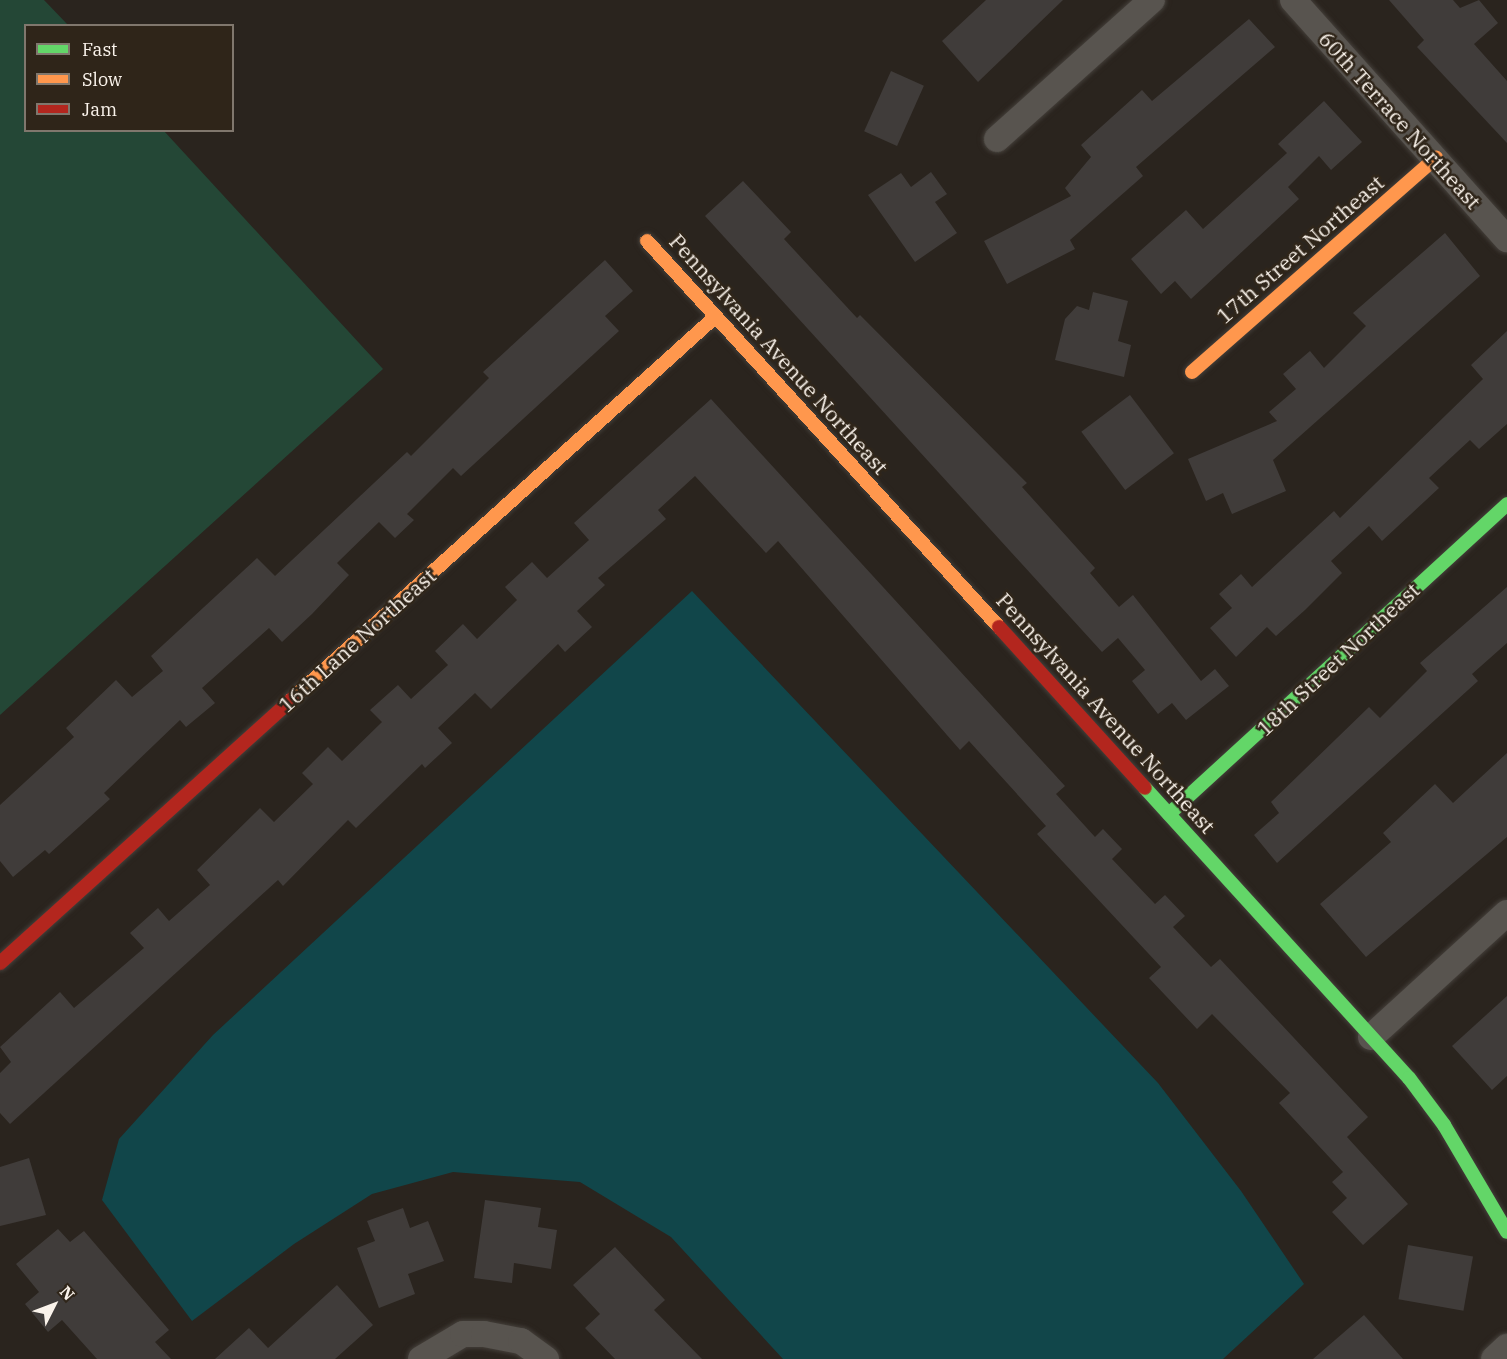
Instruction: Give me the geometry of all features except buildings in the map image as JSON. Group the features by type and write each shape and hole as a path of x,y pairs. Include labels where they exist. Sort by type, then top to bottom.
{"street":[{"path":"997,139 1152,0"},
{"name":"60th Terrace Northeast","path":"1293,0 1507,239"},
{"name":"17th Street Northeast","path":"1192,372 1436,158"},
{"name":"Pennsylvania Avenue Northeast","path":"647,241 1371,1037 1444,1125 1507,1233"},
{"name":"16th Lane Northeast","path":"0,963 715,317"},
{"name":"18th Street Northeast","path":"1169,814 1507,504"},
{"path":"1371,1037 1507,913"},
{"path":"421,1359 464,1334 522,1341 544,1357"},
{"path":"1494,1359 1507,1347"}],"green space":[{"path":"0,0 44,0 67,24 24,24 24,132 165,132 383,369 0,715"}],"water":[{"path":"692,591 1158,1083 1241,1191 1304,1284 1223,1359 783,1359 671,1237 580,1182 453,1172 372,1194 294,1244 192,1321 102,1200 119,1139 213,1035"}],"traffic: fast":[{"path":"1169,814 1507,504"},
{"path":"1145,788 1409,1078 1444,1125 1507,1232"}],"traffic: slow":[{"path":"1192,372 1436,158"},
{"path":"647,241 999,627"},
{"path":"293,698 715,317"}],"traffic: jam":[{"path":"999,627 1145,788"},
{"path":"0,963 293,698"}]}
